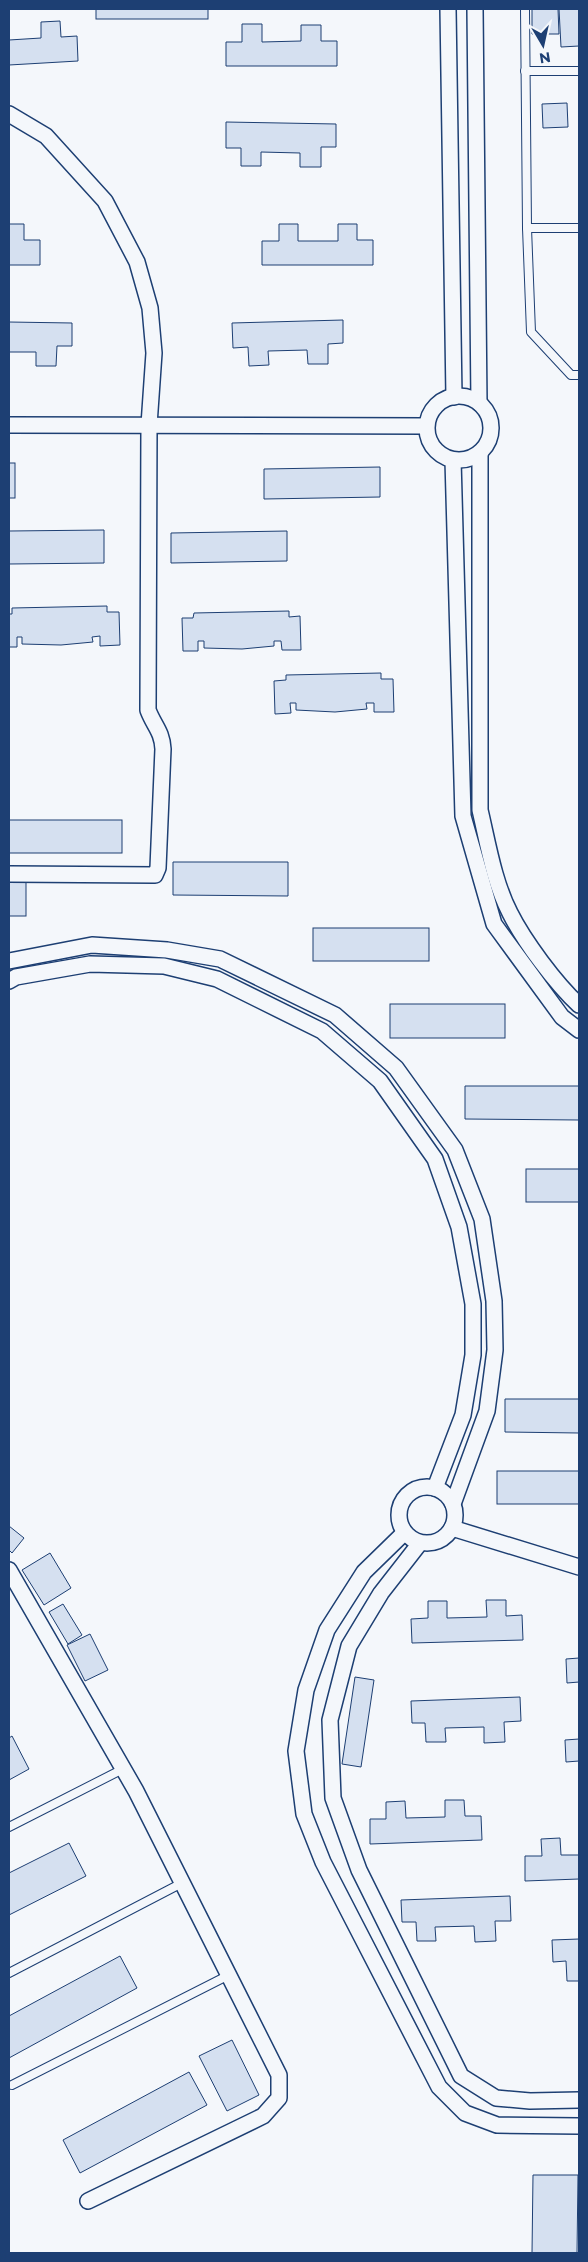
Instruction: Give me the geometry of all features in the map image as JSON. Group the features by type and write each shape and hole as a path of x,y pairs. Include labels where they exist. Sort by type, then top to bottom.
{"street":[{"path":"448,9 454,397"},
{"path":"475,9 479,403"},
{"path":"9,114 46,136 104,201 136,262 150,308 154,354 149,425 148,710 152,722 162,736 163,749 158,868 155,875 9,874"},
{"path":"480,453 463,460 453,460 438,453 432,447 426,426 435,406 444,400 463,396 479,403 489,416 491,426 490,436 480,453 480,810 492,863 510,912 540,959 579,1005"},
{"path":"9,425 426,426"},
{"path":"453,460 463,816 494,924 562,1017 579,1030"},
{"path":"9,961 92,945 167,950 220,959 335,1015 396,1068 455,1150 482,1219 494,1301 495,1350 487,1411 453,1504"},
{"path":"9,980 16,977 90,964 164,966 217,979 322,1031 380,1081 435,1159 459,1227 473,1304 473,1355 463,1415 435,1488"},
{"path":"417,1488 435,1488 448,1496 453,1504 455,1512 452,1528 439,1540 420,1543 404,1533 398,1516 403,1499 417,1488"},
{"path":"452,1528 579,1567"},
{"path":"404,1533 364,1572 327,1630 306,1690 296,1751 304,1814 323,1862 439,2087 465,2113 497,2126 579,2126"},
{"path":"420,1543 381,1593 349,1646 330,1720 333,1798 359,1870 461,2076 496,2098 530,2101 579,2100"},
{"path":"9,1570 123,1769 278,2075 279,2098 264,2116 88,2201"}],"lane":[{"path":"525,9 526,228 531,332 570,375 579,375"},
{"path":"525,71 579,71"},
{"path":"526,228 579,228"},
{"path":"9,1827 123,1769"},
{"path":"9,1973 182,1883"},
{"path":"12,2085 229,1975"}],"building":[{"path":"96,9 208,9 208,19 96,19"},
{"path":"532,9 558,9 559,34 532,34"},
{"path":"559,9 579,9 579,46 561,47"},
{"path":"60,21 61,37 77,36 78,61 9,65 9,40 41,38 41,22"},
{"path":"242,24 262,24 262,42 301,41 301,25 321,25 321,41 337,41 337,66 226,66 226,42 242,42"},
{"path":"567,103 568,127 543,128 542,104"},
{"path":"226,122 336,124 336,147 321,147 321,167 300,167 300,153 261,152 261,166 241,166 241,148 226,148"},
{"path":"9,224 24,224 24,240 40,240 40,265 9,265"},
{"path":"279,224 298,224 298,241 338,241 338,224 357,224 357,240 373,240 373,265 262,265 262,241 279,241"},
{"path":"343,320 343,343 328,344 328,364 308,364 307,350 268,351 269,365 249,366 248,347 233,348 232,323"},
{"path":"9,322 72,323 72,346 57,346 56,366 36,366 36,352 9,352"},
{"path":"9,463 15,463 15,498 9,498"},
{"path":"380,467 380,497 264,499 264,469"},
{"path":"104,530 104,563 9,564 9,531"},
{"path":"287,531 287,561 171,563 171,533"},
{"path":"107,606 107,612 119,612 120,645 100,646 100,636 92,637 93,642 61,645 22,644 22,637 17,637 17,647 9,647 9,614 12,614 12,608"},
{"path":"289,611 289,617 300,616 301,650 282,650 281,641 274,641 274,646 242,649 204,648 204,641 198,641 198,651 183,651 182,618 193,618 194,613"},
{"path":"381,673 381,679 393,679 394,712 374,712 374,703 366,703 367,709 335,712 296,710 296,703 290,703 291,713 275,714 274,681 286,680 286,675"},
{"path":"9,820 122,820 122,853 9,853"},
{"path":"173,862 288,862 288,896 173,895"},
{"path":"9,882 26,882 26,916 9,916"},
{"path":"313,928 429,928 429,961 313,961"},
{"path":"390,1004 505,1004 505,1038 390,1038"},
{"path":"465,1086 579,1086 579,1120 465,1119"},
{"path":"526,1169 579,1169 579,1202 526,1202"},
{"path":"505,1399 579,1399 579,1433 505,1432"},
{"path":"497,1471 579,1471 579,1504 497,1504"},
{"path":"9,1526 24,1538 12,1553 9,1550"},
{"path":"50,1553 71,1588 44,1605 22,1570"},
{"path":"486,1600 506,1600 506,1616 522,1615 523,1640 412,1643 411,1619 428,1618 428,1601 447,1601 447,1618 487,1617"},
{"path":"63,1604 82,1635 68,1644 49,1612"},
{"path":"90,1634 108,1670 85,1681 67,1645"},
{"path":"579,1658 579,1682 567,1683 566,1659"},
{"path":"355,1677 374,1680 361,1767 342,1764"},
{"path":"520,1697 521,1721 504,1722 505,1742 484,1743 484,1727 445,1728 446,1742 426,1742 425,1723 412,1723 411,1701"},
{"path":"12,1736 29,1769 9,1780 9,1738"},
{"path":"579,1739 579,1761 566,1762 565,1740"},
{"path":"445,1800 464,1800 465,1816 481,1816 482,1840 370,1844 370,1819 386,1819 386,1802 405,1801 406,1818 445,1817"},
{"path":"560,1838 561,1855 579,1855 579,1879 525,1881 525,1856 542,1856 541,1839"},
{"path":"69,1843 86,1876 9,1915 9,1873"},
{"path":"510,1896 511,1921 495,1921 496,1941 475,1942 474,1926 435,1927 436,1941 417,1941 416,1922 402,1922 401,1900"},
{"path":"579,1939 579,1981 567,1981 566,1961 553,1962 552,1940"},
{"path":"120,1956 137,1988 9,2058 9,2016"},
{"path":"232,2040 259,2095 227,2111 199,2056"},
{"path":"189,2072 207,2105 80,2173 63,2140"},
{"path":"533,2175 578,2175 577,2253 532,2253"}]}
